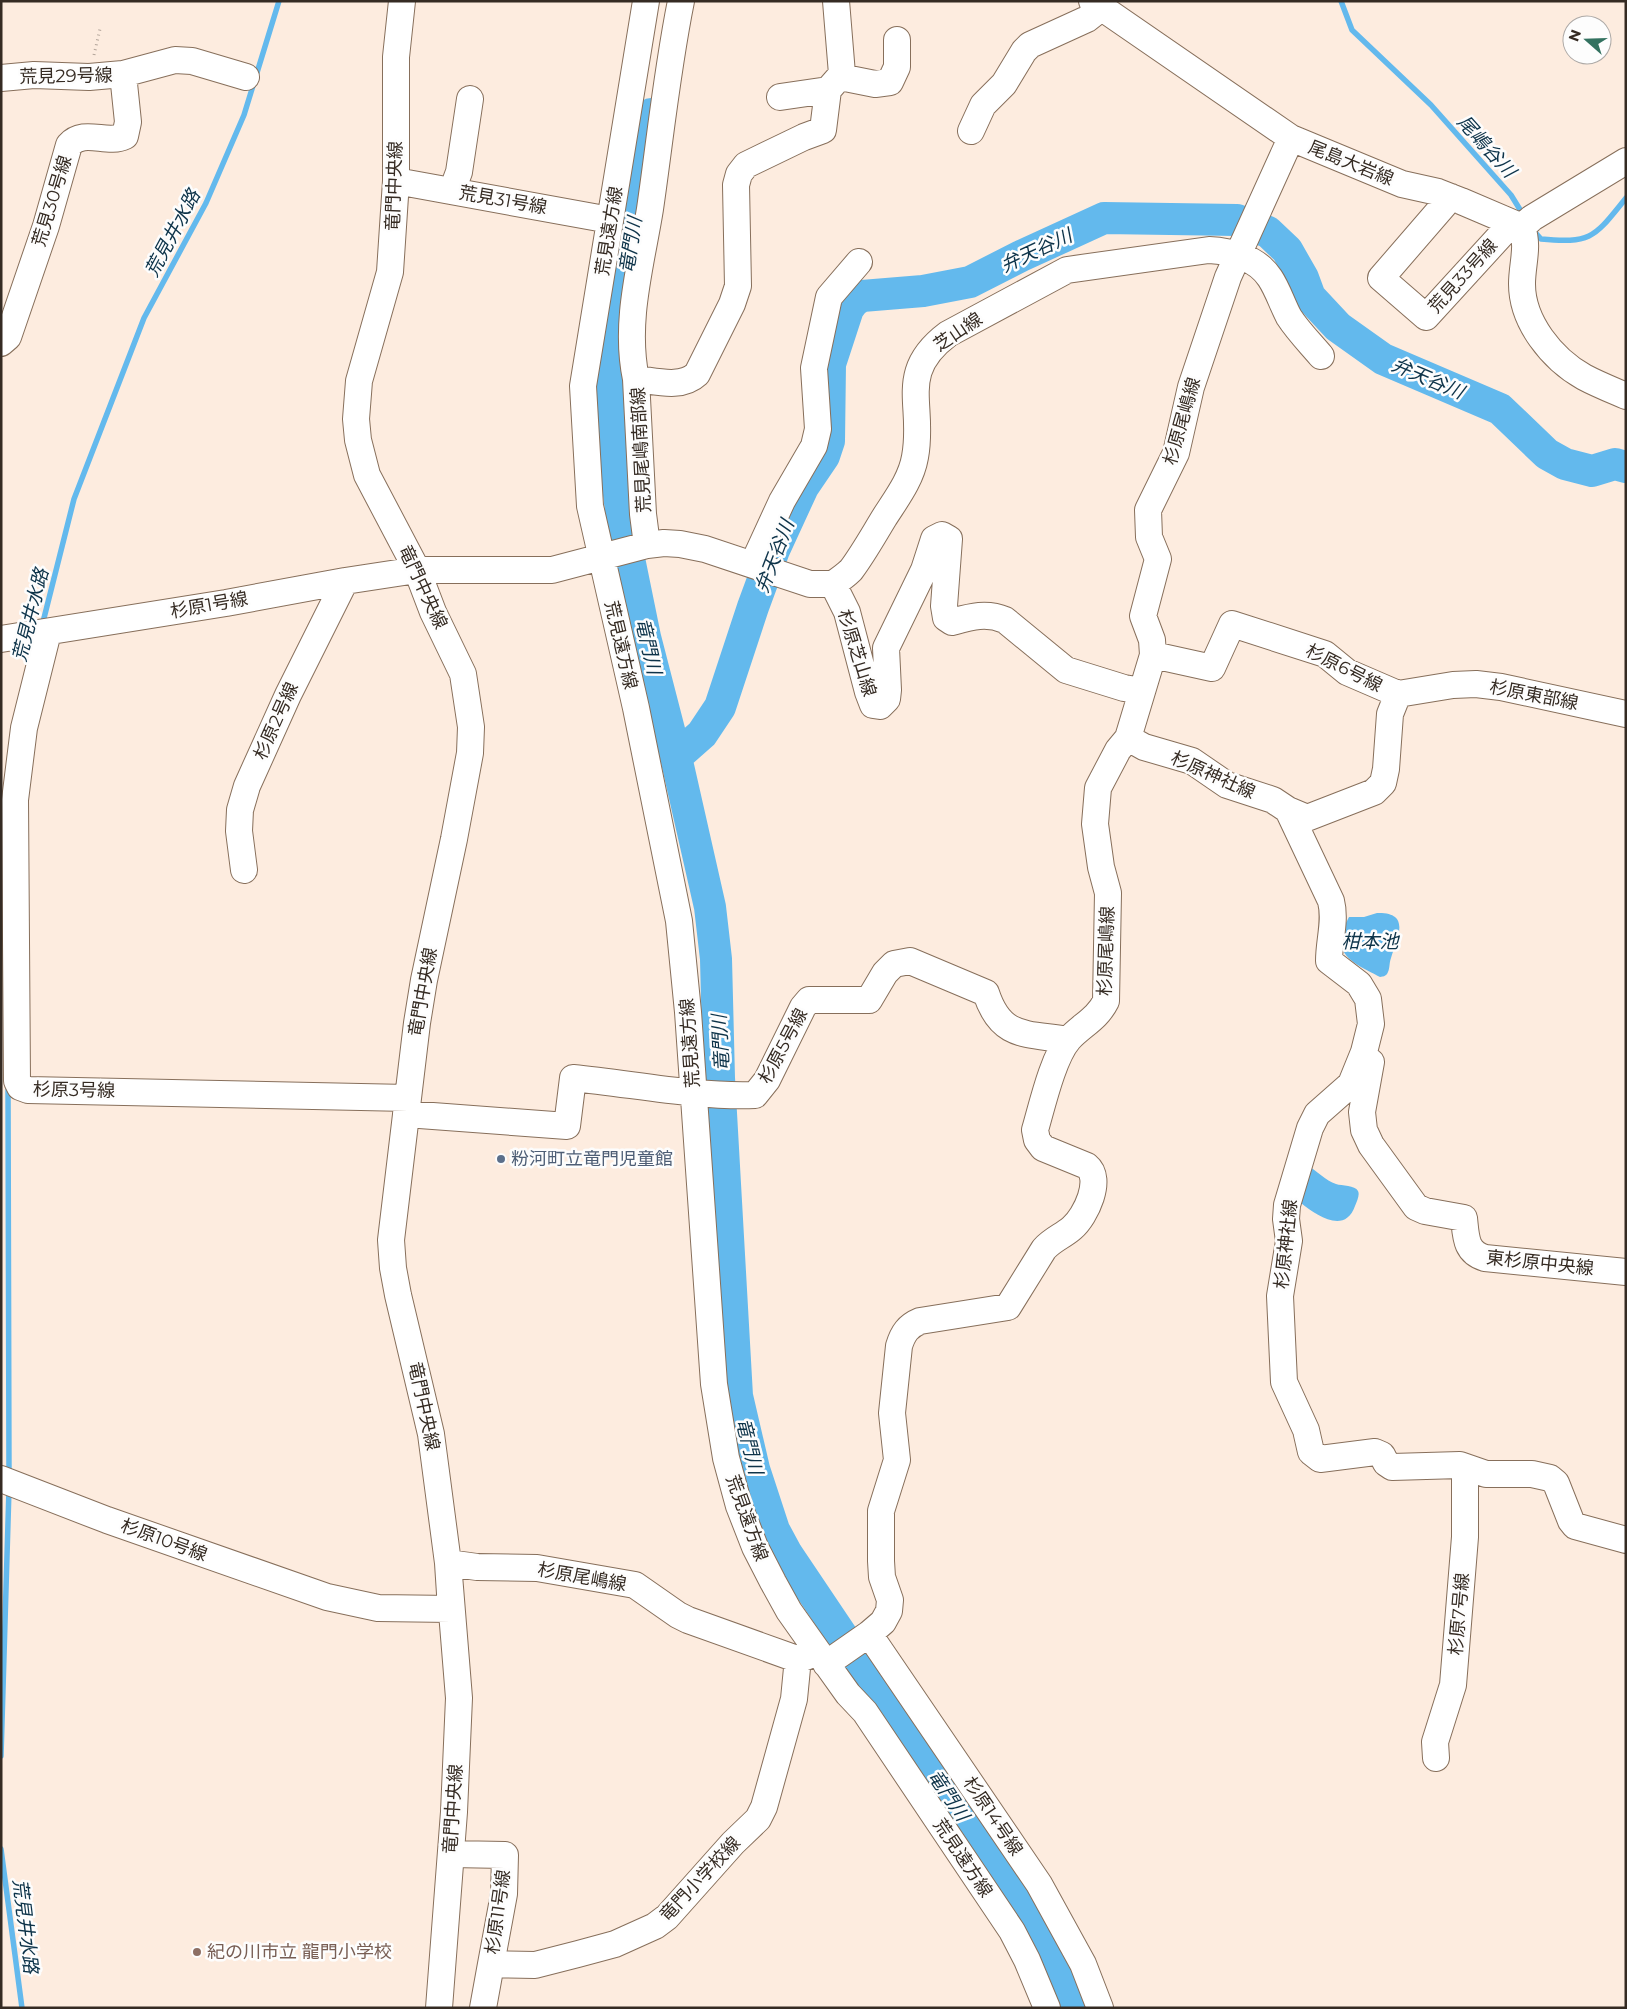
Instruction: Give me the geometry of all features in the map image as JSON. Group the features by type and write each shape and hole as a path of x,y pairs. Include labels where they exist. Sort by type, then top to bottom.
{"street":[{"name":"竜門中央線","path":"402,1 396,57 396,181 390,272 359,380 356,419 358,440 367,475 417,570 463,674 471,727 470,753 463,791 424,980 391,1240 393,1268 431,1434 448,1563 460,1698 451,1854 439,2008"},
{"name":"荒見遠方線","path":"646,1 583,386 590,506 607,556 613,612 655,800 679,921 697,1094 714,1384 726,1458 739,1506 755,1547 789,1610 819,1658 865,1712 1012,1931 1027,1960 1047,2008"},
{"path":"636,379 631,358 632,311 651,203 681,1"},
{"name":"荒見尾嶋南部線","path":"646,545 636,379 678,383 689,382 697,374 732,304 738,286 736,185 738,174 746,165 823,130 834,84 842,74 836,1"},
{"path":"971,131 983,105 1004,84 1024,51 1030,45 1087,19 1106,6"},
{"name":"尾島大岩線","path":"1106,6 1291,138 1402,184 1451,197 1522,224"},
{"path":"780,97 834,84 890,82 897,67 897,40"},
{"name":"荒見29号線","path":"1,78 34,75 89,77 124,74 176,60 192,60 246,77"},
{"name":"荒見30号線","path":"1,343 8,337 46,226 69,145 74,140 80,138 119,140 125,136 128,122 124,74"},
{"path":"452,191 459,172 470,99"},
{"name":"杉原尾嶋線","path":"448,1563 477,1567 537,1568 635,1586 688,1620 819,1658 868,1635 883,1622 889,1611 890,1600 882,1569 881,1511 897,1460 892,1412 899,1346 902,1336 910,1325 920,1321 1008,1307 1044,1249 1051,1241 1073,1228 1092,1193 1094,1181 1092,1170 1087,1166 1043,1148 1037,1140 1035,1130 1058,1058 1068,1040 1100,1013 1106,1001 1108,894 1101,867 1095,824 1098,788 1118,750 1128,738 1153,655 1152,640 1143,616 1158,559 1149,537 1148,510 1176,453 1191,387 1228,277 1291,138"},
{"path":"1626,161 1522,224 1526,240 1522,286 1526,313 1541,337 1561,360 1583,376 1626,396"},
{"name":"荒見31号線","path":"396,181 610,220"},
{"name":"荒見33号線","path":"1451,197 1381,278 1426,317 1522,224"},
{"name":"芝山線","path":"833,584 849,572 907,481 915,458 918,432 915,392 916,376 923,359 934,345 948,334 1066,270 1209,250 1226,251 1246,239 1255,263 1269,277 1290,318 1321,356"},
{"path":"761,567 782,501 814,446 818,429 814,368 829,297 859,262"},
{"name":"杉原芝山線","path":"833,584 847,612 873,705 880,706 887,699 886,648 924,570 934,539 942,535 950,538 944,606 946,618 952,622 969,616 1005,620 1066,670 1124,688 1142,691"},
{"path":"417,570 552,570 646,545 680,544 705,549 810,584 833,584"},
{"name":"杉原1号線","path":"1,639 417,570"},
{"name":"杉原2号線","path":"244,870 239,831 240,810 247,786 288,695 345,581"},
{"name":"杉原6号線","path":"1153,655 1212,668 1232,624 1325,654 1346,672 1398,694"},
{"name":"杉原3号線","path":"42,633 24,728 15,800 17,1081 20,1087 28,1090 407,1106"},
{"name":"杉原東部線","path":"1398,694 1453,685 1476,684 1501,687 1626,714"},
{"path":"1288,810 1307,818 1374,792 1383,783 1386,769 1390,714 1398,694"},
{"name":"杉原神社線","path":"1128,738 1144,747 1192,762 1227,785 1273,800 1288,810 1332,901 1334,913 1329,945 1329,961 1359,984 1368,998 1371,1024 1364,1052 1351,1084 1317,1114 1310,1128 1287,1205 1286,1219 1289,1241 1280,1296 1284,1382 1306,1430 1311,1452 1320,1460 1375,1452 1382,1454 1386,1463 1392,1468 1460,1464 1486,1474 1532,1474 1550,1478 1556,1483 1571,1521 1575,1526 1625,1538"},
{"name":"杉原5号線","path":"407,1106 567,1126 573,1078 634,1084 697,1094 755,1095 762,1087 802,1007 809,1000 869,1000 885,973 894,964 910,961 986,993 992,1009 1008,1029 1068,1040"},
{"name":"東杉原中央線","path":"1371,1024 1370,1064 1362,1112 1364,1130 1370,1145 1416,1207 1464,1218 1469,1249 1477,1256 1626,1272"},
{"name":"杉原7号線","path":"1436,1758 1435,1742 1453,1686 1465,1537 1465,1467"},
{"name":"杉原10号線","path":"8,1481 107,1520 328,1597 378,1608 451,1609"},
{"name":"杉原14号線","path":"868,1635 1039,1884 1084,1964 1100,2008"},
{"name":"竜門小学校線","path":"491,1964 535,1965 578,1954 615,1944 655,1926 667,1918 733,1843 758,1819 764,1807 794,1699 819,1658"},
{"name":"杉原11号線","path":"451,1854 505,1855 504,1894 491,1964"},
{"path":"483,2008 491,1964"}],"water":[{"name":"柑本池","path":"1377,913 1395,917 1399,928 1388,972 1385,976 1380,977 1347,957 1341,944 1344,926 1349,917 1364,917"},
{"path":"1307,1165 1332,1183 1351,1187 1358,1191 1355,1206 1350,1215 1337,1221 1330,1220 1314,1213 1301,1203"}],"waterway":[{"name":"荒見井水路","path":"42,626 74,499 144,318 206,203 244,115 279,1"},
{"name":"尾嶋谷川","path":"1341,1 1352,30 1431,105 1511,195 1524,216"},
{"name":"竜門川","path":"651,114 614,344 611,404 616,471 624,534 645,637 676,757 710,907 716,959 719,1078 737,1396 754,1469 774,1530 787,1554 1025,1908 1066,1986 1074,2008"},
{"name":"尾嶋谷川","path":"1533,230 1541,239 1572,240 1583,238 1599,229 1626,198"},
{"name":"弁天谷川","path":"676,757 702,734 720,707 774,550 803,487 824,456 829,441 830,364 848,309 854,301 862,296 923,291 970,282 1104,218 1237,220 1268,232 1287,250 1303,278 1310,297 1338,327 1383,359 1500,409 1547,454 1565,464 1592,471 1615,464 1626,467"},
{"name":"荒見井水路","path":"8,1084 9,1474"},
{"name":"荒見井水路","path":"1,1756 9,1489"},
{"name":"荒見井水路","path":"1,1849 22,2008"}],"place":[{"name":"粉河町立竜門児童館","path":"501,1159"},
{"name":"紀の川市立 龍門小学校","path":"197,1952"}]}
